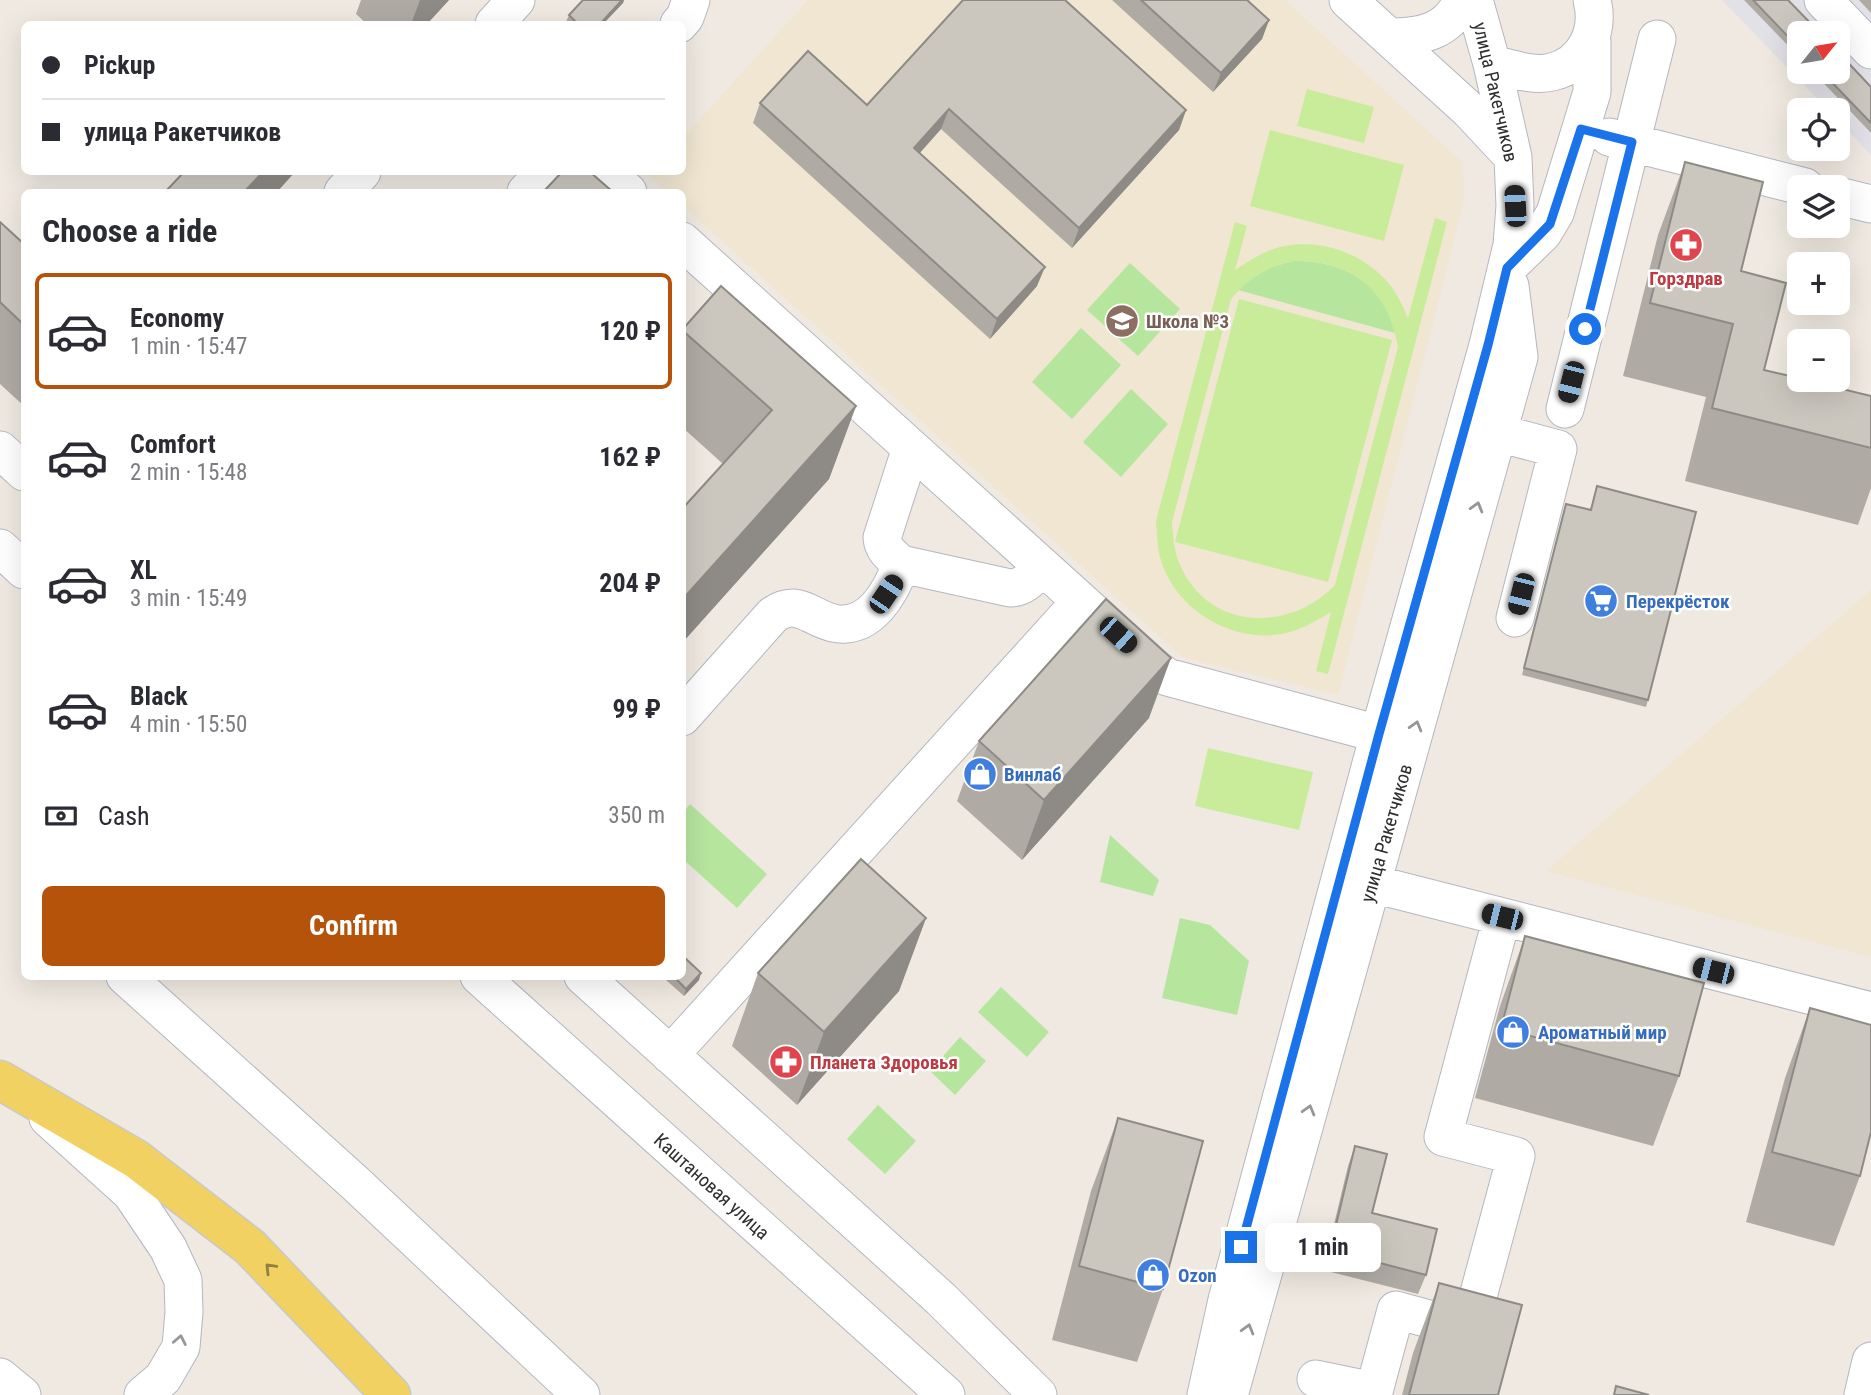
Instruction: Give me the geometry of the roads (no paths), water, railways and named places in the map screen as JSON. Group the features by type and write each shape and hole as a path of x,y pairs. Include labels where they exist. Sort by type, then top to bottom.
{"main road":[{"path":"8,1084 136,1160 250,1247 391,1395"},
{"path":"318,1317 374,1395"}],"street":[{"path":"497,21 516,0"},
{"path":"682,21 691,0"},
{"path":"1348,0 1469,110 1513,157"},
{"path":"1389,37 1414,37 1437,30 1451,20 1462,0"},
{"name":"улица Ракетчиков","path":"1229,1395 1357,880 1379,734 1485,358 1512,245 1515,206 1513,157 1474,0"},
{"path":"1507,268 1550,224 1581,129 1592,92 1592,41 1595,23 1592,0"},
{"path":"1823,0 1871,50"},
{"path":"1565,409 1657,39"},
{"path":"1492,64 1522,72 1551,72 1572,61 1592,41"},
{"path":"1581,129 1787,182"},
{"path":"346,189 359,175"},
{"path":"529,189 542,175"},
{"path":"608,175 625,189"},
{"path":"1850,199 1871,204"},
{"path":"686,246 1167,677 1379,734"},
{"name":"улица Ракетчиков","path":"1206,1395 1227,1300 1498,433 1519,357 1507,268"},
{"path":"1498,433 1558,449 1515,618"},
{"path":"911,448 882,538 883,546 901,564 1010,588 1018,588 1027,583 1042,566"},
{"path":"0,450 21,469"},
{"path":"686,713 773,615 783,608 796,608 833,623 851,624 865,618 878,607 894,582 901,564"},
{"path":"670,1055 1080,601"},
{"path":"1357,880 1871,1011"},
{"path":"1316,1379 1373,1393 1396,1310 1469,1330 1516,1156 1443,1137 1502,917"},
{"path":"129,980 355,1183 581,1395"},
{"name":"Каштановая улица","path":"483,980 946,1395"},
{"path":"587,980 941,1300 1038,1395"},
{"path":"8,1084 131,1193 168,1248 183,1280 181,1347 163,1378 144,1395"},
{"path":"1863,1395 1871,1361"},
{"path":"0,1377 22,1395"}],"place":[{"name":"Горздрав","path":"1686,245"},
{"name":"Школа №3","path":"1122,321"},
{"name":"Перекрёсток","path":"1601,601"},
{"name":"Винлаб","path":"980,774"},
{"name":"Ароматный мир","path":"1513,1032"},
{"name":"Планета Здоровья","path":"786,1062"},
{"name":"Ozon","path":"1153,1275"}]}
